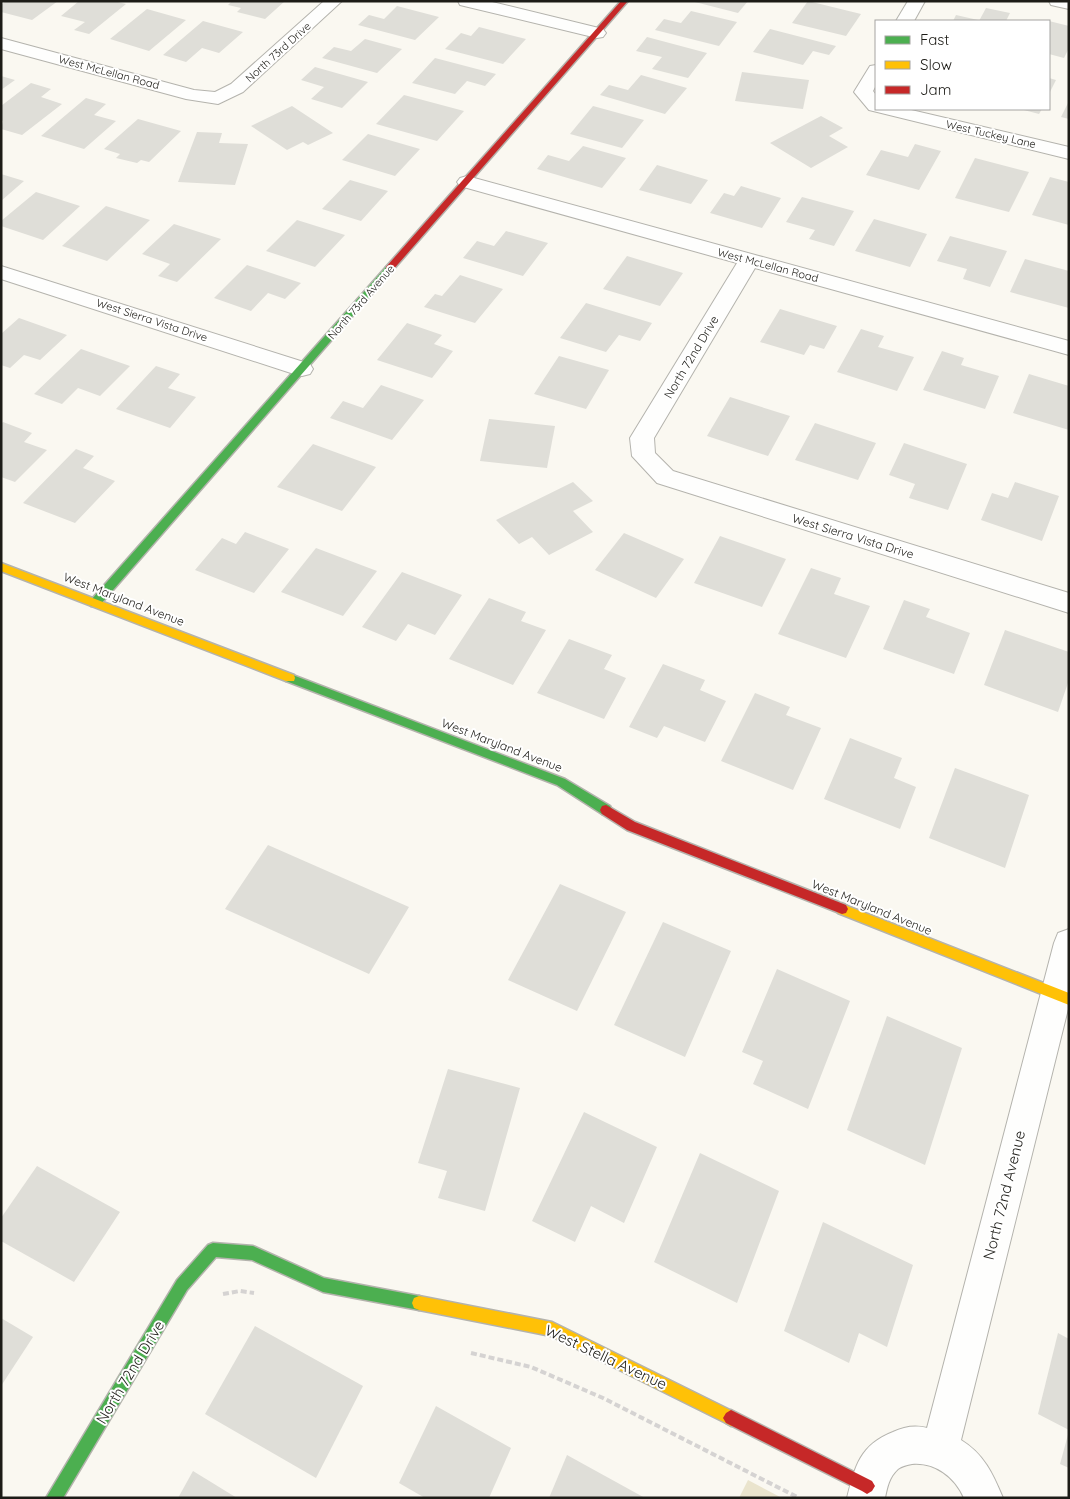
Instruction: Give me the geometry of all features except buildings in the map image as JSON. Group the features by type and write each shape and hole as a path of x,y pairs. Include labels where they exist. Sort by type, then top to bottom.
{"street":[{"name":"North 73rd Drive","path":"218,98 237,88 334,1"},
{"path":"466,1 597,33"},
{"name":"North 73rd Avenue","path":"95,603 625,1"},
{"path":"906,20 917,1"},
{"path":"1058,1 1069,4"},
{"name":"West McLellan Road","path":"1,43 193,94 218,98"},
{"path":"872,102 863,92 875,72"},
{"name":"West Tuckey Lane","path":"889,110 1069,153"},
{"name":"West McLellan Road","path":"467,182 1069,348"},
{"name":"North 72nd Drive","path":"644,456 642,438 749,260"},
{"name":"West Sierra Vista Drive","path":"1,272 302,369"},
{"name":"West Sierra Vista Drive","path":"644,456 665,477 1069,603"},
{"name":"West Maryland Avenue","path":"1,567 561,782 631,826 1062,996"},
{"name":"North 72nd Avenue","path":"940,1448 1062,996 1069,942"},
{"name":"North 72nd Drive","path":"54,1498 182,1285 213,1250"},
{"name":"West Stella Avenue","path":"213,1250 253,1253 323,1285 552,1329 866,1492 874,1467 886,1454 903,1445 921,1444 940,1448 958,1459 973,1476 984,1498"}],"path":[{"path":"219,1298 224,1294 240,1291 260,1294"},
{"path":"468,1352 531,1367 603,1398 799,1498"}],"shaded area":[{"path":"748,1480 782,1498 739,1498"}],"traffic: fast":[{"path":"95,603 389,269"},
{"path":"290,678 561,782 606,810"},
{"path":"54,1498 182,1285 213,1250 253,1253 323,1285 419,1303"}],"traffic: slow":[{"path":"1,567 290,678"},
{"path":"842,909 1069,999"},
{"path":"419,1303 552,1329 731,1418"}],"traffic: jam":[{"path":"389,269 625,1"},
{"path":"606,810 631,826 842,909"},
{"path":"731,1418 867,1486"}]}
